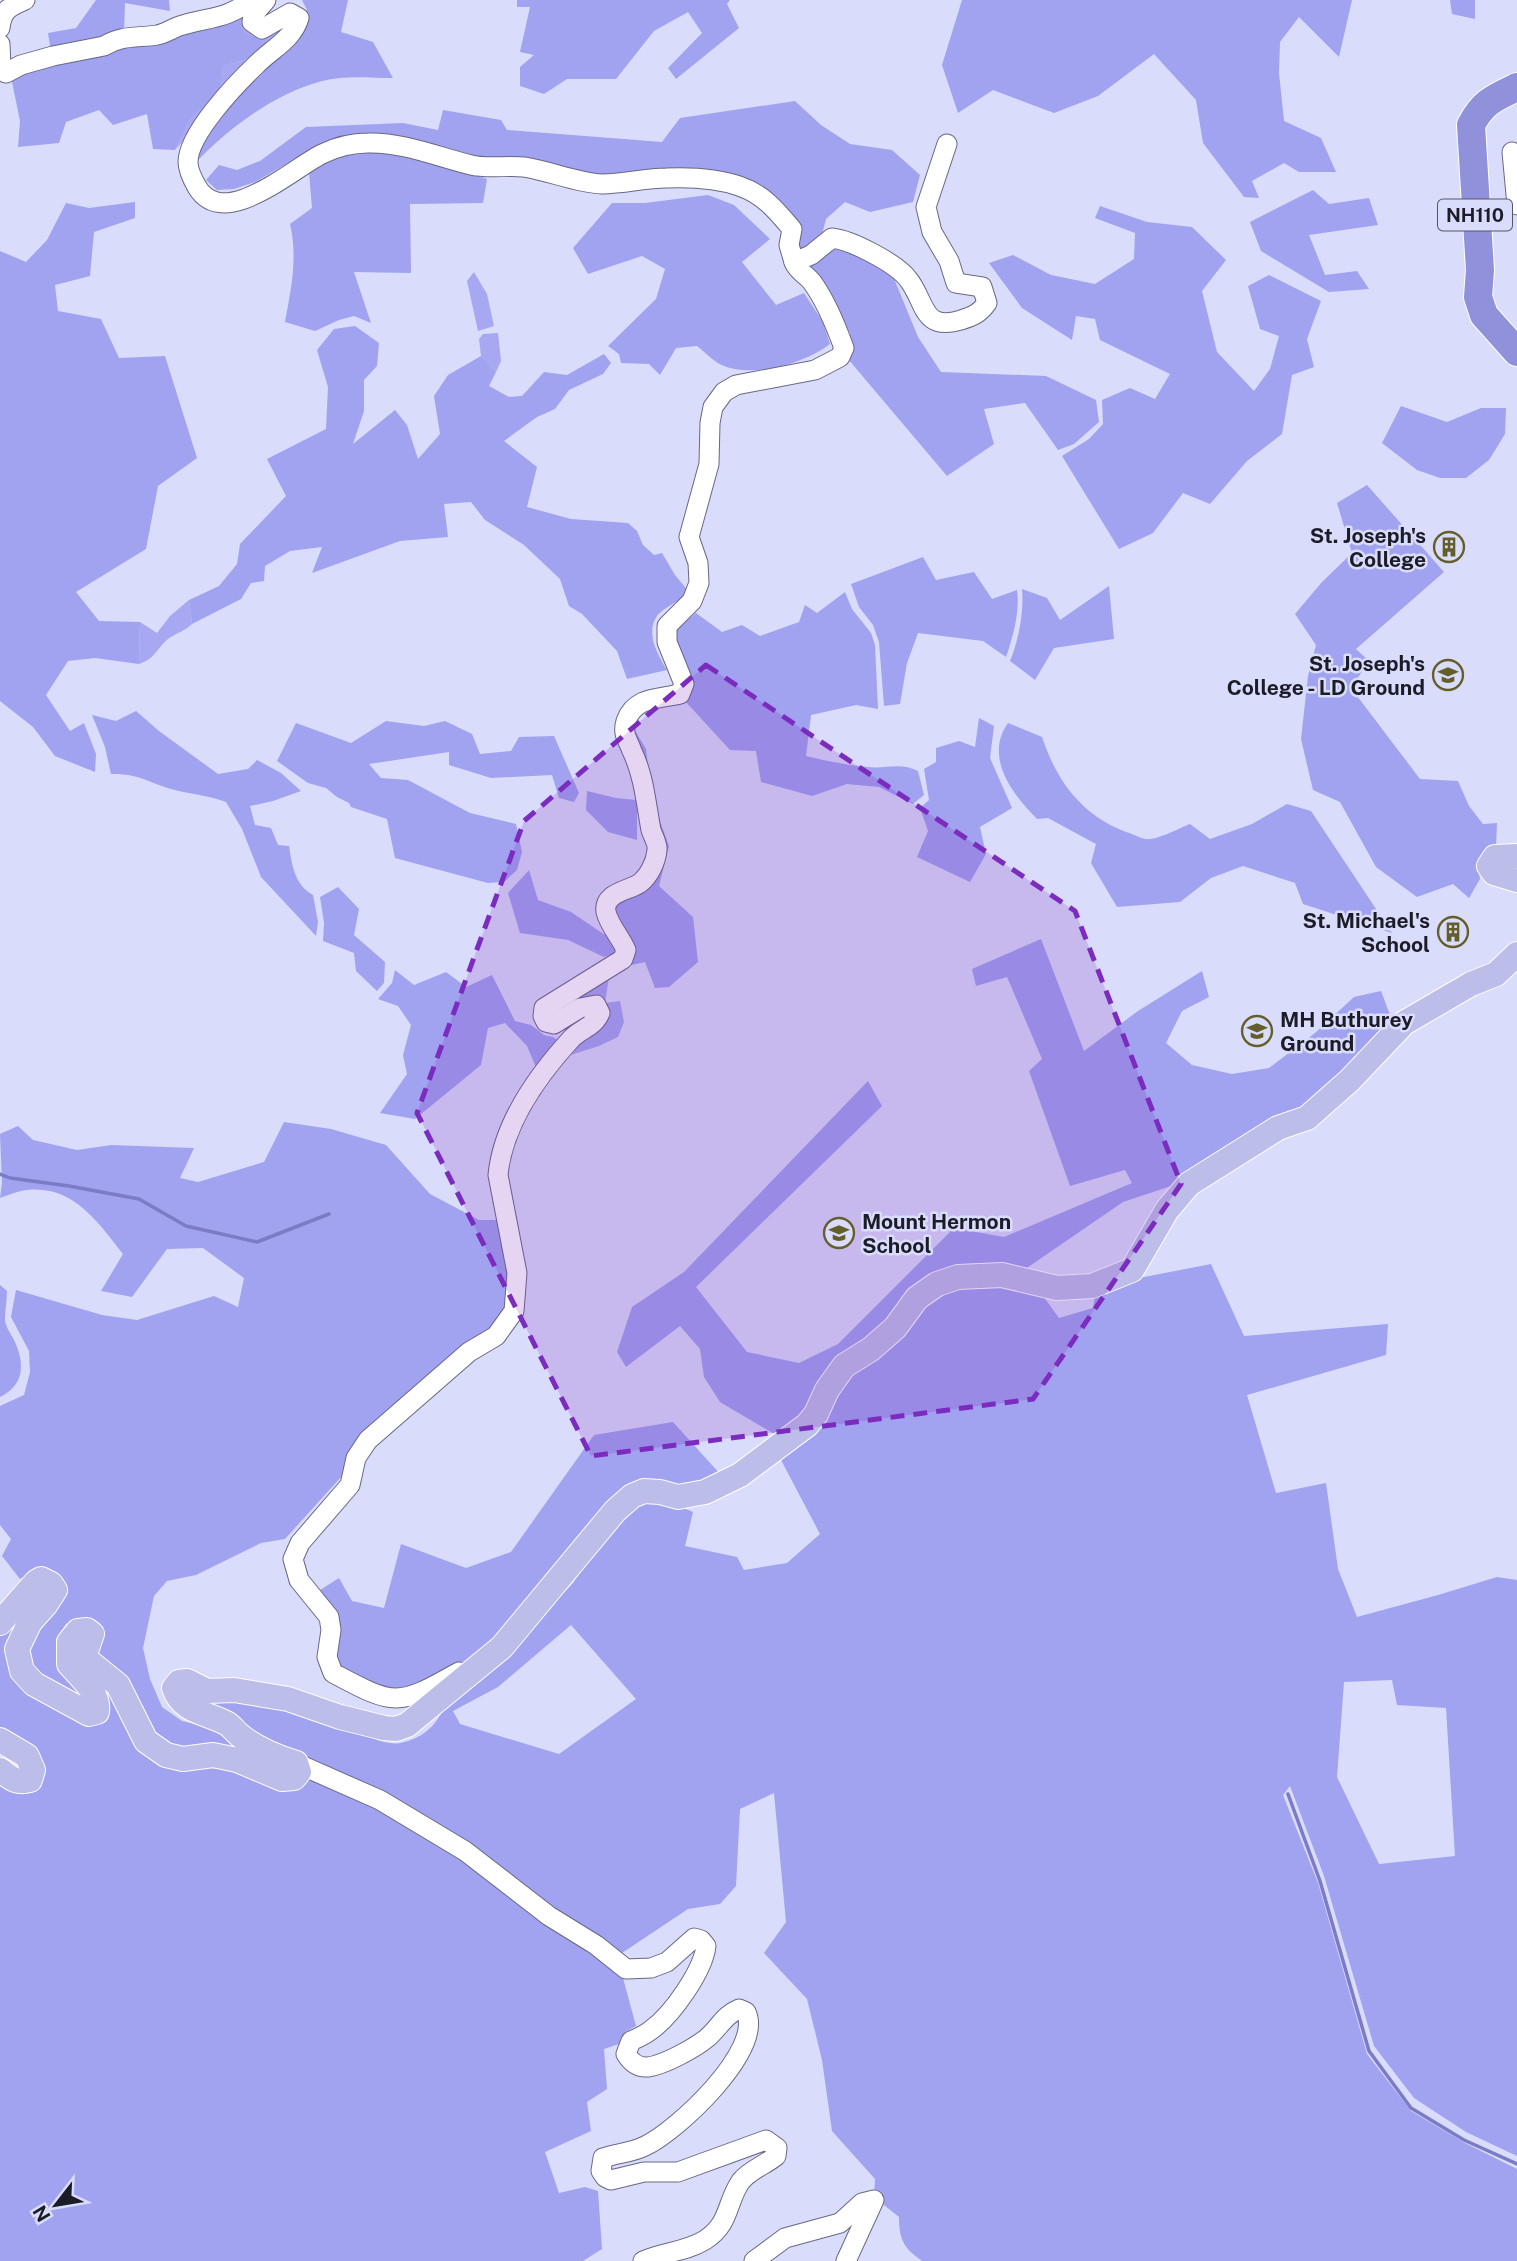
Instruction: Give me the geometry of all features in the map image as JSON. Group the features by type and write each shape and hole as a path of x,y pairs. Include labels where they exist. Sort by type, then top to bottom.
{"highway":[{"name":"NH110","path":"1517,87 1496,97 1480,109 1471,125 1471,139 1479,270 1478,297 1484,315 1517,352"}],"main road":[{"path":"1517,856 1495,857 1489,866 1494,873 1517,880"},
{"path":"0,1623 36,1582 41,1579 47,1581 55,1590 30,1622 17,1649 22,1671 34,1684 89,1714 97,1713 99,1703 69,1664 69,1642 78,1631 87,1630 92,1634 85,1654 86,1659 118,1685 146,1741 166,1755 183,1759 213,1755 237,1760 282,1779 294,1778 299,1772 296,1763 269,1754 241,1737 228,1724 190,1709 177,1696 174,1688 179,1682 187,1681 207,1691 234,1690 263,1694 288,1699 340,1717 396,1729 422,1714 502,1647 615,1511 632,1496 644,1491 678,1497 705,1492 740,1475 807,1425 844,1366 895,1328 918,1298 937,1284 958,1277 1002,1275 1057,1288 1092,1286 1132,1270 1167,1210 1189,1184 1278,1128 1307,1118 1350,1080 1404,1023 1471,984 1507,974 1517,954"},
{"path":"0,1740 27,1756 33,1770 30,1780 21,1783 0,1770"}],"street":[{"path":"0,28 1,16 10,7 25,0"},
{"path":"0,44 1,67 6,73 21,65 104,46 113,40 156,35 182,25 208,20 230,12 249,0"},
{"path":"266,0 253,15 252,22 255,26 262,29 290,13 299,18 295,31 243,79 191,144 188,164 193,180 201,193 212,201 247,199 322,154 344,146 369,142 397,146 473,166 523,167 601,184 664,178 717,180 741,187 770,202 792,229 789,245 797,269 810,279 818,292 844,348 841,357 815,370 736,385 724,392 713,407 709,464 689,537 698,563 699,583 692,601 667,626 667,642 684,684 680,694 643,701 633,709 626,722 624,736 642,778 657,848 650,872 639,884 612,896 607,902 606,912 626,950 623,960 608,966 544,1008 545,1021 554,1024 588,1005 596,1005 600,1013 596,1021 576,1034 527,1098 509,1131 499,1161 498,1175 517,1273 514,1311 496,1336 469,1352 368,1440 356,1458 350,1485 300,1543 293,1559 299,1580 329,1617 331,1630 327,1657 333,1672 369,1692 391,1700 413,1696 502,1647"},
{"path":"794,262 811,255 832,238 842,239 908,277 923,309 931,319 945,323 979,313 987,303 982,286 956,283 949,261 932,232 926,207 947,144"},
{"path":"1512,152 1517,205"},
{"path":"296,1763 380,1800 465,1851 549,1916 596,1945 626,1969 651,1968 667,1962 694,1938 701,1940 706,1946 705,1956 682,1995 662,2021 649,2032 631,2041 626,2054 638,2065 647,2067 657,2064 705,2039 730,2012 739,2009 746,2012 750,2020 745,2046 716,2086 679,2122 643,2147 603,2158 601,2171 611,2180 644,2172 678,2172 766,2140 778,2148 776,2156 743,2179 735,2191 726,2218 705,2240 654,2259"},
{"path":"754,2261 785,2238 840,2222 862,2203 874,2200 846,2261"}],"highlighted area":[{"path":"706,665 1075,911 1181,1184 1033,1399 591,1456 417,1113 524,821"}],"shaded area":[{"path":"96,0 169,0 170,11 125,3 124,34 51,52 48,33 76,28"},
{"path":"302,0 348,0 341,32 373,42 393,78 340,78 322,81 287,94 225,135 198,160 200,142 231,103 304,29 307,10"},
{"path":"517,0 730,0 727,4 739,28 676,79 668,68 702,33 688,12 654,31 616,79 567,79 544,94 520,86 520,67 534,55 520,52 530,7 517,7"},
{"path":"962,0 1352,0 1339,57 1299,17 1280,42 1279,73 1284,121 1321,138 1336,172 1299,172 1284,163 1252,181 1259,198 1244,197 1203,143 1196,100 1154,54 1098,96 1054,113 993,90 958,113 942,65"},
{"path":"1450,0 1475,0 1475,19 1452,14"},
{"path":"249,15 293,24 175,150 190,120 221,90 223,66 254,57 266,43 244,32 238,16"},
{"path":"238,16 244,32 267,43 254,57 223,66 221,90 190,120 175,150 153,149 147,114 113,125 99,110 66,122 59,143 18,147 20,121 11,77 36,68 214,28"},
{"path":"795,101 821,125 850,144 892,150 920,175 913,202 870,212 845,202 826,219 822,235 798,254 796,231 790,214 759,187 602,177 484,160 431,144 307,152 255,182 234,189 217,190 206,180 219,165 237,170 260,161 306,127 403,123 438,130 443,110 501,120 507,130 662,142 680,118"},
{"path":"365,148 452,166 487,179 483,203 410,204 411,273 354,272 371,323 354,316 315,331 285,322 294,261 290,224 312,208 309,172 335,155"},
{"path":"1313,190 1329,204 1369,198 1378,225 1309,235 1325,275 1357,271 1369,289 1329,292 1261,251 1250,222"},
{"path":"708,195 734,205 770,239 742,262 776,305 804,293 823,322 830,344 808,357 764,369 724,366 697,346 676,348 660,375 649,364 621,363 619,354 608,346 656,299 665,269 642,256 588,274 573,248 612,203 645,203"},
{"path":"135,202 135,218 94,232 90,276 55,285 58,311 101,319 119,358 165,356 197,458 158,486 146,549 76,592 99,621 140,622 139,664 95,658 68,661 46,695 70,731 84,723 96,754 95,772 55,756 33,727 0,701 0,251 26,262 47,240 66,203 89,208"},
{"path":"1100,206 1147,222 1192,227 1226,260 1202,291 1217,352 1254,391 1270,369 1279,336 1260,329 1248,286 1269,275 1321,301 1307,339 1314,367 1292,375 1282,434 1247,461 1210,504 1183,493 1153,533 1119,549 1062,456 1089,439 1103,424 1102,400 1130,388 1155,399 1170,374 1100,340 1095,319 1076,316 1072,340 1022,308 989,263 1013,255 1051,275 1095,284 1134,259 1135,233 1095,218"},
{"path":"837,248 850,249 893,276 918,337 941,372 1046,376 1096,400 1099,422 1074,444 1058,450 1025,403 984,409 994,444 947,476 848,359 850,333 838,312 803,267"},
{"path":"474,272 487,294 494,326 478,331 467,281"},
{"path":"355,326 379,343 377,366 364,380 364,411 353,444 395,410 407,425 418,459 440,434 434,396 448,375 481,356 496,372 489,386 509,397 522,396 544,372 567,375 604,354 611,363 603,374 569,390 555,409 537,417 504,441 537,467 527,507 571,519 628,523 637,531 643,545 654,555 662,553 690,593 663,610 657,616 652,629 654,644 667,670 627,679 617,651 582,614 569,606 560,579 524,545 485,520 471,502 444,504 448,537 400,541 312,573 322,547 290,551 265,566 264,581 251,583 241,599 192,624 189,600 219,586 237,564 240,544 286,496 267,459 326,429 328,387 317,350 334,329"},
{"path":"498,333 501,361 496,372 481,356 479,339 483,334"},
{"path":"1401,406 1447,422 1481,408 1506,408 1505,434 1489,460 1466,478 1440,478 1417,470 1382,443"},
{"path":"1367,485 1444,572 1356,649 1369,661 1351,688 1420,779 1458,781 1469,806 1483,824 1497,823 1496,848 1484,850 1478,864 1480,879 1469,898 1453,884 1417,897 1376,867 1340,802 1313,790 1301,739 1308,676 1316,645 1295,614 1322,582 1352,553 1337,503"},
{"path":"923,557 936,580 974,572 992,599 1017,590 1018,607 1013,633 1006,657 983,641 918,633 907,663 900,704 884,706 879,642 873,625 859,607 851,584"},
{"path":"1109,586 1114,639 1054,648 1035,680 1010,661 1020,625 1022,589 1047,598 1060,620"},
{"path":"845,592 852,609 871,633 875,645 878,709 856,705 811,715 806,756 852,765 912,768 918,771 924,795 913,804 879,787 847,784 812,796 761,782 756,751 730,750 685,701 670,644 675,631 696,613 722,632 742,625 760,636 799,622 805,605 817,613"},
{"path":"189,600 192,624 167,640 150,658 139,664 140,622 157,633 170,616"},
{"path":"136,711 218,774 248,769 257,760 281,773 301,791 250,806 255,825 271,828 278,845 289,846 298,880 313,895 318,922 316,936 261,877 242,829 226,802 171,789 135,776 111,774 105,747 92,715 116,721"},
{"path":"979,718 994,726 990,758 1012,808 980,827 986,854 970,882 917,857 928,831 920,808 929,800 924,769 936,762 936,748 959,741 975,747"},
{"path":"386,721 424,726 445,721 472,734 480,754 511,751 519,737 554,736 579,793 574,802 559,798 552,775 491,778 449,765 449,752 369,764 381,778 408,780 470,813 516,824 522,852 517,870 504,882 488,883 395,858 387,819 351,807 326,788 308,783 277,761 296,723 351,743"},
{"path":"1008,723 1042,737 1055,769 1085,807 1098,818 1142,838 1158,837 1190,824 1210,839 1252,824 1287,804 1311,811 1392,933 1303,904 1295,883 1243,866 1211,878 1180,902 1117,907 1091,863 1096,844 1048,818 1037,819 1011,787 1000,762 999,749 1001,736"},
{"path":"633,727 646,749 652,799 669,846 659,886 693,917 698,962 669,987 655,988 645,962 622,967 615,906 654,877"},
{"path":"587,791 637,800 637,840 608,832 586,810"},
{"path":"529,870 538,900 571,912 614,941 616,953 604,957 568,940 520,933 508,893"},
{"path":"338,887 359,909 354,935 385,962 384,983 377,991 356,971 354,953 323,941 324,923 320,897"},
{"path":"1041,939 1084,1051 1138,1011 1202,971 1209,997 1182,1011 1166,1043 1192,1065 1232,1074 1269,1068 1315,1033 1354,997 1381,991 1393,1023 1302,1112 1180,1183 1123,1202 1021,1272 957,1273 807,1415 776,1435 720,1402 704,1377 700,1349 680,1326 626,1367 617,1352 632,1307 684,1272 868,1081 882,1106 696,1287 747,1352 799,1363 838,1344 954,1228 1004,1237 1132,1183 1125,1170 1070,1186 1029,1071 1042,1059 1007,977 976,986 972,969"},
{"path":"395,970 414,985 446,972 466,987 492,975 515,1021 531,1025 544,1035 561,1042 538,1072 527,1046 505,1023 488,1028 481,1065 415,1119 380,1113 407,1074 403,1055 411,1025 398,1006 378,999 392,983"},
{"path":"610,971 605,1003 620,1001 624,1022 618,1037 567,1056 597,996 586,996 553,1018"},
{"path":"284,1122 331,1129 386,1145 430,1194 479,1220 502,1220 510,1273 505,1310 493,1331 349,1457 342,1476 285,1539 261,1543 196,1575 167,1581 154,1596 143,1648 150,1679 162,1707 182,1721 216,1729 249,1747 174,1748 157,1739 97,1660 77,1619 66,1624 56,1639 57,1657 89,1707 42,1681 24,1658 39,1570 20,1579 2,1556 11,1539 0,1525 0,1406 24,1395 30,1372 29,1351 11,1317 16,1290 102,1315 137,1320 214,1296 238,1307 244,1278 203,1248 167,1249 132,1297 101,1291 123,1254 93,1218 71,1199 58,1193 27,1190 0,1198 0,1134 18,1126 33,1140 77,1150 111,1145 194,1148 180,1178 198,1182 264,1162"},
{"path":"1211,1264 1244,1336 1388,1324 1386,1355 1247,1395 1276,1493 1326,1483 1338,1569 1357,1617 1497,1577 1517,1580 1517,2156 1466,2132 1414,2098 1374,2046 1324,1876 1290,1786 1283,1795 1318,1883 1367,2054 1411,2111 1465,2143 1517,2169 1517,2261 922,2261 904,2243 899,2217 874,2197 875,2179 832,2131 822,2060 807,1999 764,1953 786,1922 774,1793 740,1809 736,1886 720,1904 688,1909 619,1955 466,1848 190,1706 205,1695 299,1713 389,1743 415,1738 427,1731 444,1707 530,1628 573,1583 594,1551 640,1501 661,1499 693,1512 685,1546 737,1557 744,1570 787,1563 820,1534 781,1460 834,1390 939,1291 967,1284 1013,1285 1041,1293 1059,1318 1093,1308 1096,1290 1134,1279","holes":["571,1625 636,1699 559,1754 460,1724 453,1711 498,1687","1392,1680 1397,1705 1446,1708 1455,1856 1379,1864 1337,1777 1344,1682"]},
{"path":"0,1285 7,1291 5,1322 18,1349 21,1365 18,1380 0,1397"},
{"path":"673,1422 721,1475 675,1490 652,1479 632,1482 607,1504 571,1544 518,1615 479,1654 410,1692 388,1695 337,1668 333,1654 340,1622 320,1590 339,1578 352,1601 384,1608 401,1544 466,1568 511,1552 594,1435"},
{"path":"28,1599 10,1654 84,1717 95,1689 108,1685 128,1723 207,1764 305,1777 379,1805 461,1856 623,1978 636,2026 625,2032 619,2044 604,2049 607,2089 587,2102 591,2131 545,2152 559,2193 585,2187 598,2191 602,2249 583,2261 0,2261 0,1776 36,1779 0,1734 0,1630"}],"waterway":[{"path":"0,1174 10,1178 139,1199 186,1226 257,1242 329,1214"},
{"path":"1288,1794 1320,1881 1369,2051 1411,2108 1464,2140 1517,2164"}],"place":[{"name":"St. Joseph's College","path":"1449,547"},
{"name":"St. Joseph's College - LD Ground","path":"1448,675"},
{"name":"St. Michael's School","path":"1453,932"},
{"name":"MH Buthurey Ground","path":"1257,1031"},
{"name":"Mount Hermon School","path":"839,1233"}]}
